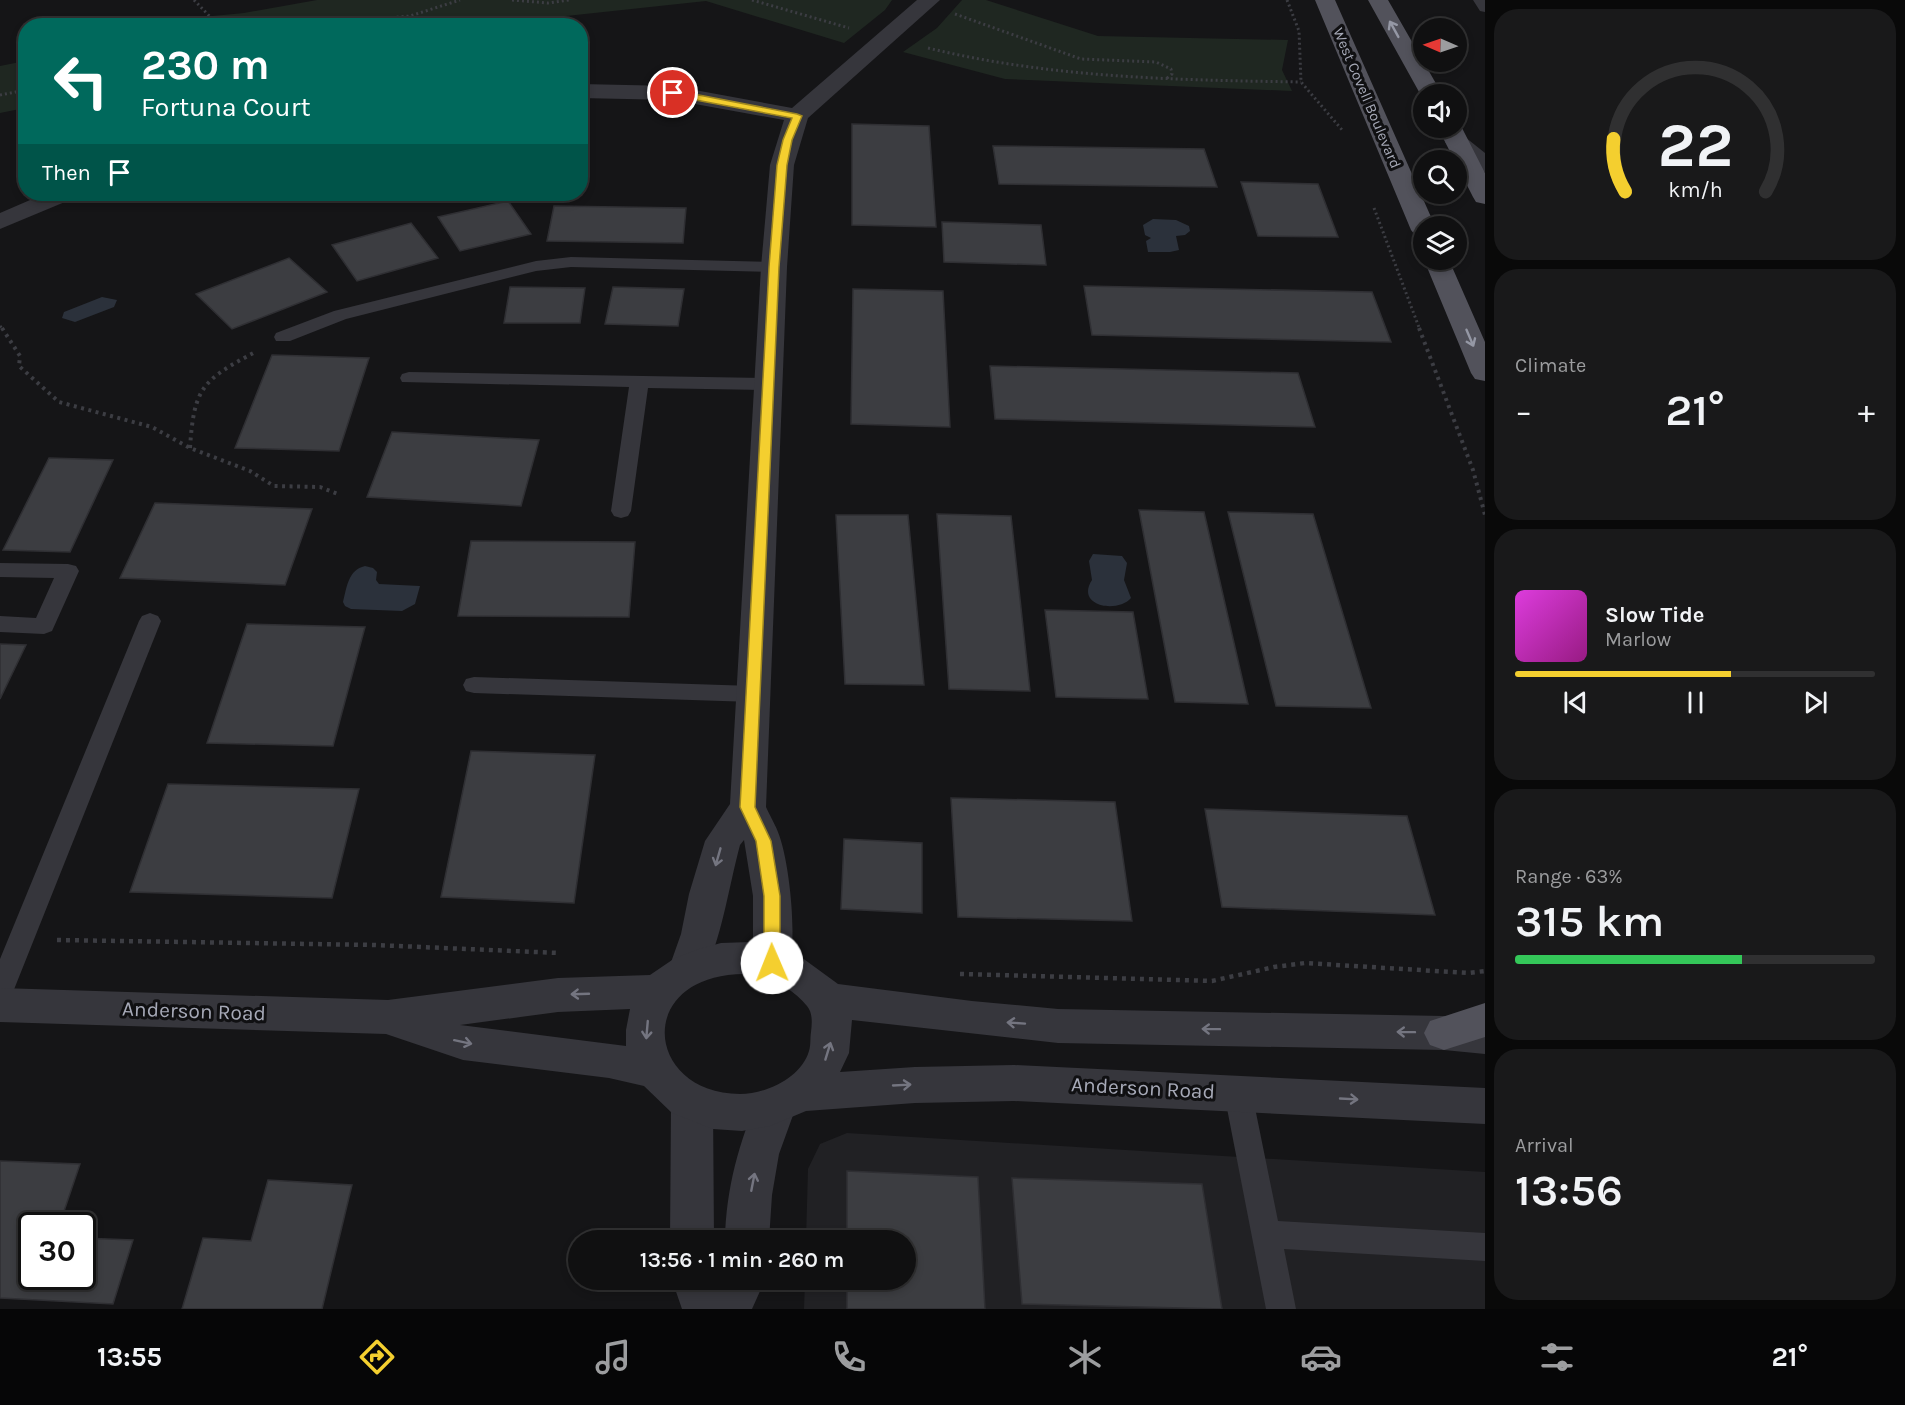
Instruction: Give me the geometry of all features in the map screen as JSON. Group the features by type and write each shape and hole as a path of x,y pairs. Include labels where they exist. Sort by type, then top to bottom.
{"main road":[{"name":"West Covell Boulevard","path":"1325,0 1418,216"},
{"path":"1378,0 1425,84"},
{"path":"1455,138 1485,197"},
{"path":"1440,270 1485,373"},
{"path":"1444,1033 1485,1020"}],"street":[{"path":"772,963 772,896 764,841 748,807 774,267 782,165 797,116 928,2"},
{"path":"588,91 673,93 797,116"},
{"path":"1456,138 1485,165"},
{"path":"0,222 47,201"},
{"path":"748,807 723,841 708,894 700,934 674,980 649,1010 645,1035 647,1051 655,1071 673,1092 692,1105 713,1111 745,1114 788,1100"},
{"path":"674,980 716,960 745,958 772,963 798,975 823,996 832,1021 831,1047 820,1072 788,1100 758,1154 750,1195 748,1230"},
{"name":"Anderson Road","path":"0,1005 388,1017 674,980"},
{"path":"823,996 914,1011 1058,1026 1444,1033 1485,1037"},
{"name":"Anderson Road","path":"388,1017 464,1043 609,1060 655,1071"},
{"name":"Anderson Road","path":"788,1100 915,1084 1014,1083 1485,1106"},
{"path":"692,1105 692,1230"},
{"path":"698,1290 705,1309"},
{"path":"729,1309 738,1290"}],"lane":[{"path":"1480,0 1485,8"},
{"path":"283,337 340,315 536,266 571,262 774,267"},
{"path":"409,378 769,384"},
{"path":"621,511 639,382"},
{"path":"0,570 68,571 44,626 0,624"},
{"path":"0,992 150,621"},
{"path":"474,685 753,694"},
{"path":"1238,1093 1281,1309"},
{"path":"1266,1234 1485,1247"}],"path":[{"path":"194,0 211,18"},
{"path":"387,18 410,16 460,0"},
{"path":"512,0 548,3 569,0"},
{"path":"752,0 855,30"},
{"path":"1287,0 1299,31 1301,82 1347,136"},
{"path":"928,2 1074,57 1163,65 1172,74 1165,79"},
{"path":"928,48 968,60 1027,70 1165,79 1301,82"},
{"path":"0,95 18,92"},
{"path":"1372,203 1473,470 1485,515"},
{"path":"0,326 20,356 19,366 59,402 152,427 190,448 250,471 274,486 320,487 338,494"},
{"path":"190,448 194,405 203,388 231,365 283,337"},
{"path":"22,939 375,945 563,953"},
{"path":"950,974 1177,982 1212,981 1274,967 1305,963 1468,973 1485,971"}],"shaded area":[{"path":"317,0 892,0 885,10 844,43 706,1 548,18 191,18 244,13"},
{"path":"962,0 986,0 1098,36 1288,40 1282,70 1292,91 1005,79 903,52 937,28"},
{"path":"18,62 18,109 0,113 0,66"},
{"path":"1153,219 1176,220 1189,226 1190,231 1185,235 1176,236 1179,250 1148,252 1146,241 1151,238 1145,235 1143,225"},
{"path":"102,297 117,300 114,307 75,322 62,318 64,312"},
{"path":"1093,554 1122,556 1127,563 1124,580 1131,598 1125,603 1117,606 1100,605 1089,596 1088,589 1092,580 1089,561"},
{"path":"365,566 377,572 376,580 379,584 420,586 415,604 402,611 351,609 345,606 343,602 349,580 355,571"},
{"path":"847,1133 1485,1172 1485,1309 804,1309 805,1290 916,1290 916,1230 806,1230 808,1169 820,1144"}],"building":[{"path":"852,124 929,126 936,227 852,225"},
{"path":"993,146 1204,149 1217,187 999,184"},
{"path":"1241,182 1318,184 1338,237 1258,236"},
{"path":"508,201 531,234 460,251 438,217"},
{"path":"554,206 686,208 683,243 547,241"},
{"path":"942,222 1041,225 1046,265 944,262"},
{"path":"411,223 438,258 357,281 332,245"},
{"path":"289,258 327,292 232,329 196,294"},
{"path":"1084,286 1372,292 1391,342 1092,335"},
{"path":"510,287 585,288 580,323 504,323"},
{"path":"613,287 684,289 678,326 605,324"},
{"path":"853,289 943,291 950,427 851,424"},
{"path":"272,355 369,358 339,451 235,448"},
{"path":"990,366 1298,373 1315,427 995,419"},
{"path":"392,432 539,440 521,506 367,497"},
{"path":"49,458 113,460 70,552 3,550"},
{"path":"155,503 312,509 285,585 120,578"},
{"path":"1139,510 1204,512 1248,704 1175,702"},
{"path":"1228,512 1313,514 1371,708 1276,706"},
{"path":"937,514 1011,516 1030,691 949,689"},
{"path":"836,515 908,515 924,685 845,684"},
{"path":"471,541 635,542 629,617 458,616"},
{"path":"1045,610 1133,612 1148,699 1056,697"},
{"path":"247,624 365,627 333,746 207,743"},
{"path":"0,644 26,645 0,699"},
{"path":"471,751 595,755 574,903 441,897"},
{"path":"168,784 359,789 332,898 130,892"},
{"path":"951,798 1115,802 1132,921 958,917"},
{"path":"1205,809 1407,816 1435,915 1222,907"},
{"path":"844,839 922,843 922,913 841,909"},
{"path":"0,1161 80,1164 64,1212 18,1212 18,1290 96,1290 96,1239 133,1240 113,1304 0,1298"},
{"path":"847,1171 978,1177 985,1309 847,1309 847,1290 916,1290 916,1230 847,1230"},
{"path":"1012,1178 1202,1184 1222,1309 1022,1304"},
{"path":"268,1180 352,1185 322,1309 182,1309 203,1238 251,1241"}],"route":[{"path":"673,93 797,116 782,165 774,267 748,807 764,841 772,896 772,963"}]}
